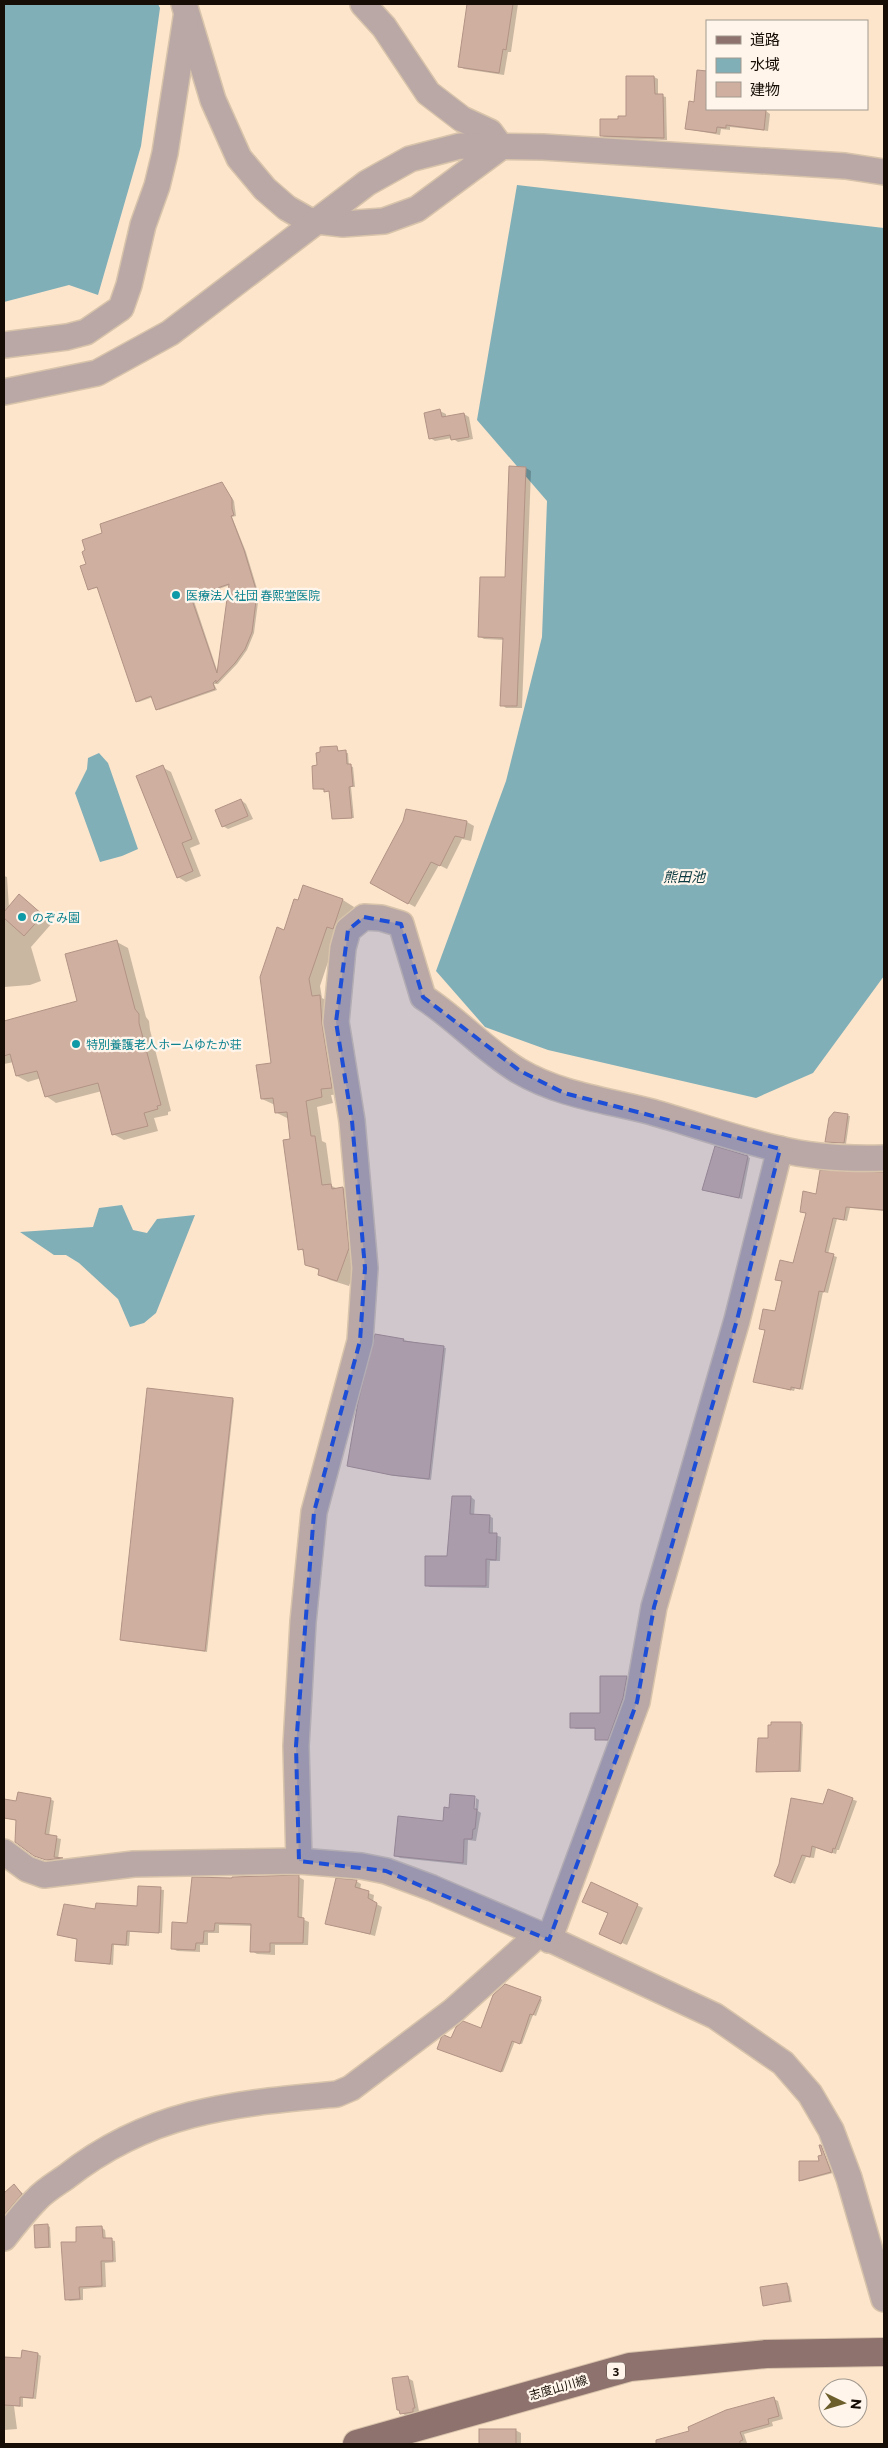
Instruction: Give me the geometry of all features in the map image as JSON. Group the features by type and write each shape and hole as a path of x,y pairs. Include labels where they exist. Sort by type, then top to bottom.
{"main road":[{"name":"志度山川線","path":"357,2444 630,2366 766,2354 884,2352"}],"street":[{"path":"363,4 384,27 428,93 462,119 490,132 501,147"},
{"path":"186,7 213,100 239,158 265,189 287,208 308,220 343,224 384,221 417,209 501,147"},
{"path":"4,345 67,337 86,332 120,308 130,285 143,225 157,186 165,153 186,7"},
{"path":"4,392 97,372 170,333 367,183 410,159 460,146 543,147 845,166 884,172"},
{"path":"299,1861 296,1746 303,1622 314,1512 360,1341 365,1268 352,1121 336,1022 343,948 348,930 364,917 382,918 401,924 423,997 484,1047 520,1071 564,1093 651,1112 780,1150 860,1159 884,1158"},
{"path":"4,2238 36,2199 87,2160 139,2132 181,2116 245,2102 337,2094 351,2088 453,2011 544,1937 637,1702 654,1607 734,1329 780,1150"},
{"path":"4,1852 27,1869 44,1875 134,1864 299,1861 386,1871 432,1888 544,1937 715,2016 784,2062 810,2094 831,2130 849,2178 884,2298"}],"highlighted area":[{"path":"364,917 401,924 423,997 520,1071 564,1093 780,1149 737,1320 654,1607 637,1702 549,1940 386,1871 299,1861 296,1746 314,1512 360,1341 365,1268 352,1121 336,1022 348,930"}],"water":[{"path":"4,4 158,4 160,8 141,146 98,295 69,285 4,302"},
{"name":"熊田池","path":"517,185 884,228 884,976 813,1073 756,1098 548,1050 485,1027 436,971 506,781 542,637 547,501 477,420"},
{"path":"99,753 108,763 138,849 100,862 75,793 87,769 88,758"},
{"path":"122,1205 133,1230 147,1233 157,1219 195,1215 156,1313 144,1323 130,1327 118,1299 79,1263 66,1255 54,1255 20,1232 93,1227 99,1208"}],"building":[{"path":"467,4 513,4 506,50 503,49 499,73 458,67"},
{"path":"697,70 706,71 706,110 766,110 764,130 726,125 726,128 717,127 716,133 685,129 689,101 694,102"},
{"path":"626,76 654,76 655,94 663,94 664,138 600,136 600,119 618,119 618,116 626,116"},
{"path":"440,409 442,417 464,413 469,437 451,440 450,435 429,439 424,413"},
{"path":"509,466 526,467 517,706 500,706 503,638 478,637 480,577 505,577"},
{"name":"医療法人社団 春熙堂医院","path":"222,482 232,499 234,515 231,516 257,593 252,632 245,649 235,663 216,683 216,680 213,683 215,689 156,710 151,696 136,702 97,587 88,590 80,566 86,564 82,552 85,550 82,540 102,533 100,524","holes":["229,584 217,673 191,597"]},
{"path":"337,746 338,751 346,750 347,764 351,764 353,786 349,787 352,818 332,819 329,791 324,792 324,789 313,789 312,766 317,765 316,753 320,752 320,747"},
{"path":"163,765 192,839 182,843 193,871 177,878 136,776"},
{"path":"241,799 248,816 222,827 215,810"},
{"path":"406,809 467,821 464,838 455,836 440,866 431,862 408,904 370,883 403,821"},
{"path":"303,885 343,899 333,929 327,927 309,979 312,996 320,995 322,1024 332,1088 321,1089 322,1097 306,1101 311,1136 315,1136 322,1185 331,1184 332,1189 343,1187 349,1248 337,1281 318,1275 319,1269 305,1265 303,1249 298,1250 283,1140 290,1139 287,1112 275,1113 273,1098 261,1099 256,1065 271,1063 260,977 277,927 284,930 294,899 298,900"},
{"name":"のぞみ園","path":"19,894 43,915 24,936 4,918 4,912"},
{"name":"特別養護老人ホームゆたか荘","path":"117,940 135,1009 139,1014 139,1023 161,1105 157,1106 158,1109 144,1113 148,1126 112,1135 98,1083 45,1097 37,1071 16,1076 10,1054 4,1056 4,1021 77,1001 65,954"},
{"path":"834,1112 848,1114 844,1143 825,1142 829,1118"},
{"path":"715,1146 748,1156 739,1198 702,1190"},
{"path":"820,1170 884,1172 884,1210 846,1207 844,1220 833,1218 825,1252 834,1254 824,1292 819,1291 800,1389 791,1387 791,1390 753,1382 765,1330 759,1329 763,1309 775,1311 782,1281 775,1280 780,1260 793,1263 806,1213 800,1212 803,1191 816,1194"},
{"path":"375,1334 404,1339 403,1341 444,1346 429,1479 391,1475 347,1466 358,1402"},
{"path":"147,1388 233,1398 205,1651 120,1640"},
{"path":"452,1496 471,1496 470,1514 490,1515 489,1533 497,1533 496,1560 486,1559 486,1586 425,1586 425,1556 447,1556"},
{"path":"600,1676 627,1676 623,1698 608,1740 595,1740 595,1728 570,1728 570,1713 600,1713"},
{"path":"771,1722 801,1722 799,1771 756,1772 758,1738 768,1738 768,1725 771,1725"},
{"path":"828,1789 853,1798 835,1849 833,1848 832,1853 812,1846 810,1857 802,1855 791,1883 774,1876 779,1864 791,1798 823,1804"},
{"path":"18,1792 51,1798 45,1834 57,1836 54,1857 63,1858 46,1860 34,1856 15,1842 16,1820 4,1818 4,1799 16,1801"},
{"path":"450,1794 475,1796 474,1809 477,1809 475,1829 473,1829 472,1839 464,1839 463,1863 394,1856 398,1816 443,1821 444,1807 449,1808"},
{"path":"299,1875 298,1917 304,1918 303,1943 270,1943 270,1952 250,1952 251,1924 215,1923 214,1931 204,1931 203,1943 196,1943 195,1950 171,1949 172,1922 187,1923 192,1877 232,1878"},
{"path":"336,1878 357,1880 355,1887 369,1891 368,1898 377,1903 370,1934 325,1924"},
{"path":"591,1882 638,1904 621,1944 599,1934 608,1913 582,1902"},
{"path":"138,1886 161,1887 159,1933 127,1931 126,1945 112,1944 110,1964 75,1961 77,1939 57,1935 64,1904 95,1909 96,1903 137,1906"},
{"path":"505,1984 541,1997 533,2015 530,2014 520,2044 512,2041 501,2072 437,2049 441,2038 444,2035 451,2038 456,2027 463,2021 481,2028 493,1995"},
{"path":"819,2145 821,2145 831,2172 799,2181 799,2161 819,2161 818,2156 822,2155"},
{"path":"14,2184 22,2194 4,2215 4,2193"},
{"path":"48,2224 49,2247 35,2248 34,2225"},
{"path":"102,2226 103,2238 112,2238 113,2261 101,2261 102,2286 79,2287 80,2299 65,2300 61,2242 76,2242 76,2227"},
{"path":"787,2283 790,2301 763,2306 760,2287"},
{"path":"22,2350 38,2353 33,2398 20,2397 20,2406 4,2405 4,2357 21,2358"},
{"path":"408,2376 415,2408 413,2408 413,2412 400,2414 399,2410 397,2410 392,2378"},
{"path":"774,2397 779,2416 768,2419 769,2424 740,2432 743,2440 740,2441 740,2444 656,2444 656,2440 689,2431 688,2427 726,2410"},
{"path":"479,2429 516,2429 516,2444 479,2444"}],"place":[{"name":"医療法人社団 春熙堂医院","path":"176,595"},
{"name":"のぞみ園","path":"22,917"},
{"name":"特別養護老人ホームゆたか荘","path":"76,1044"}]}
